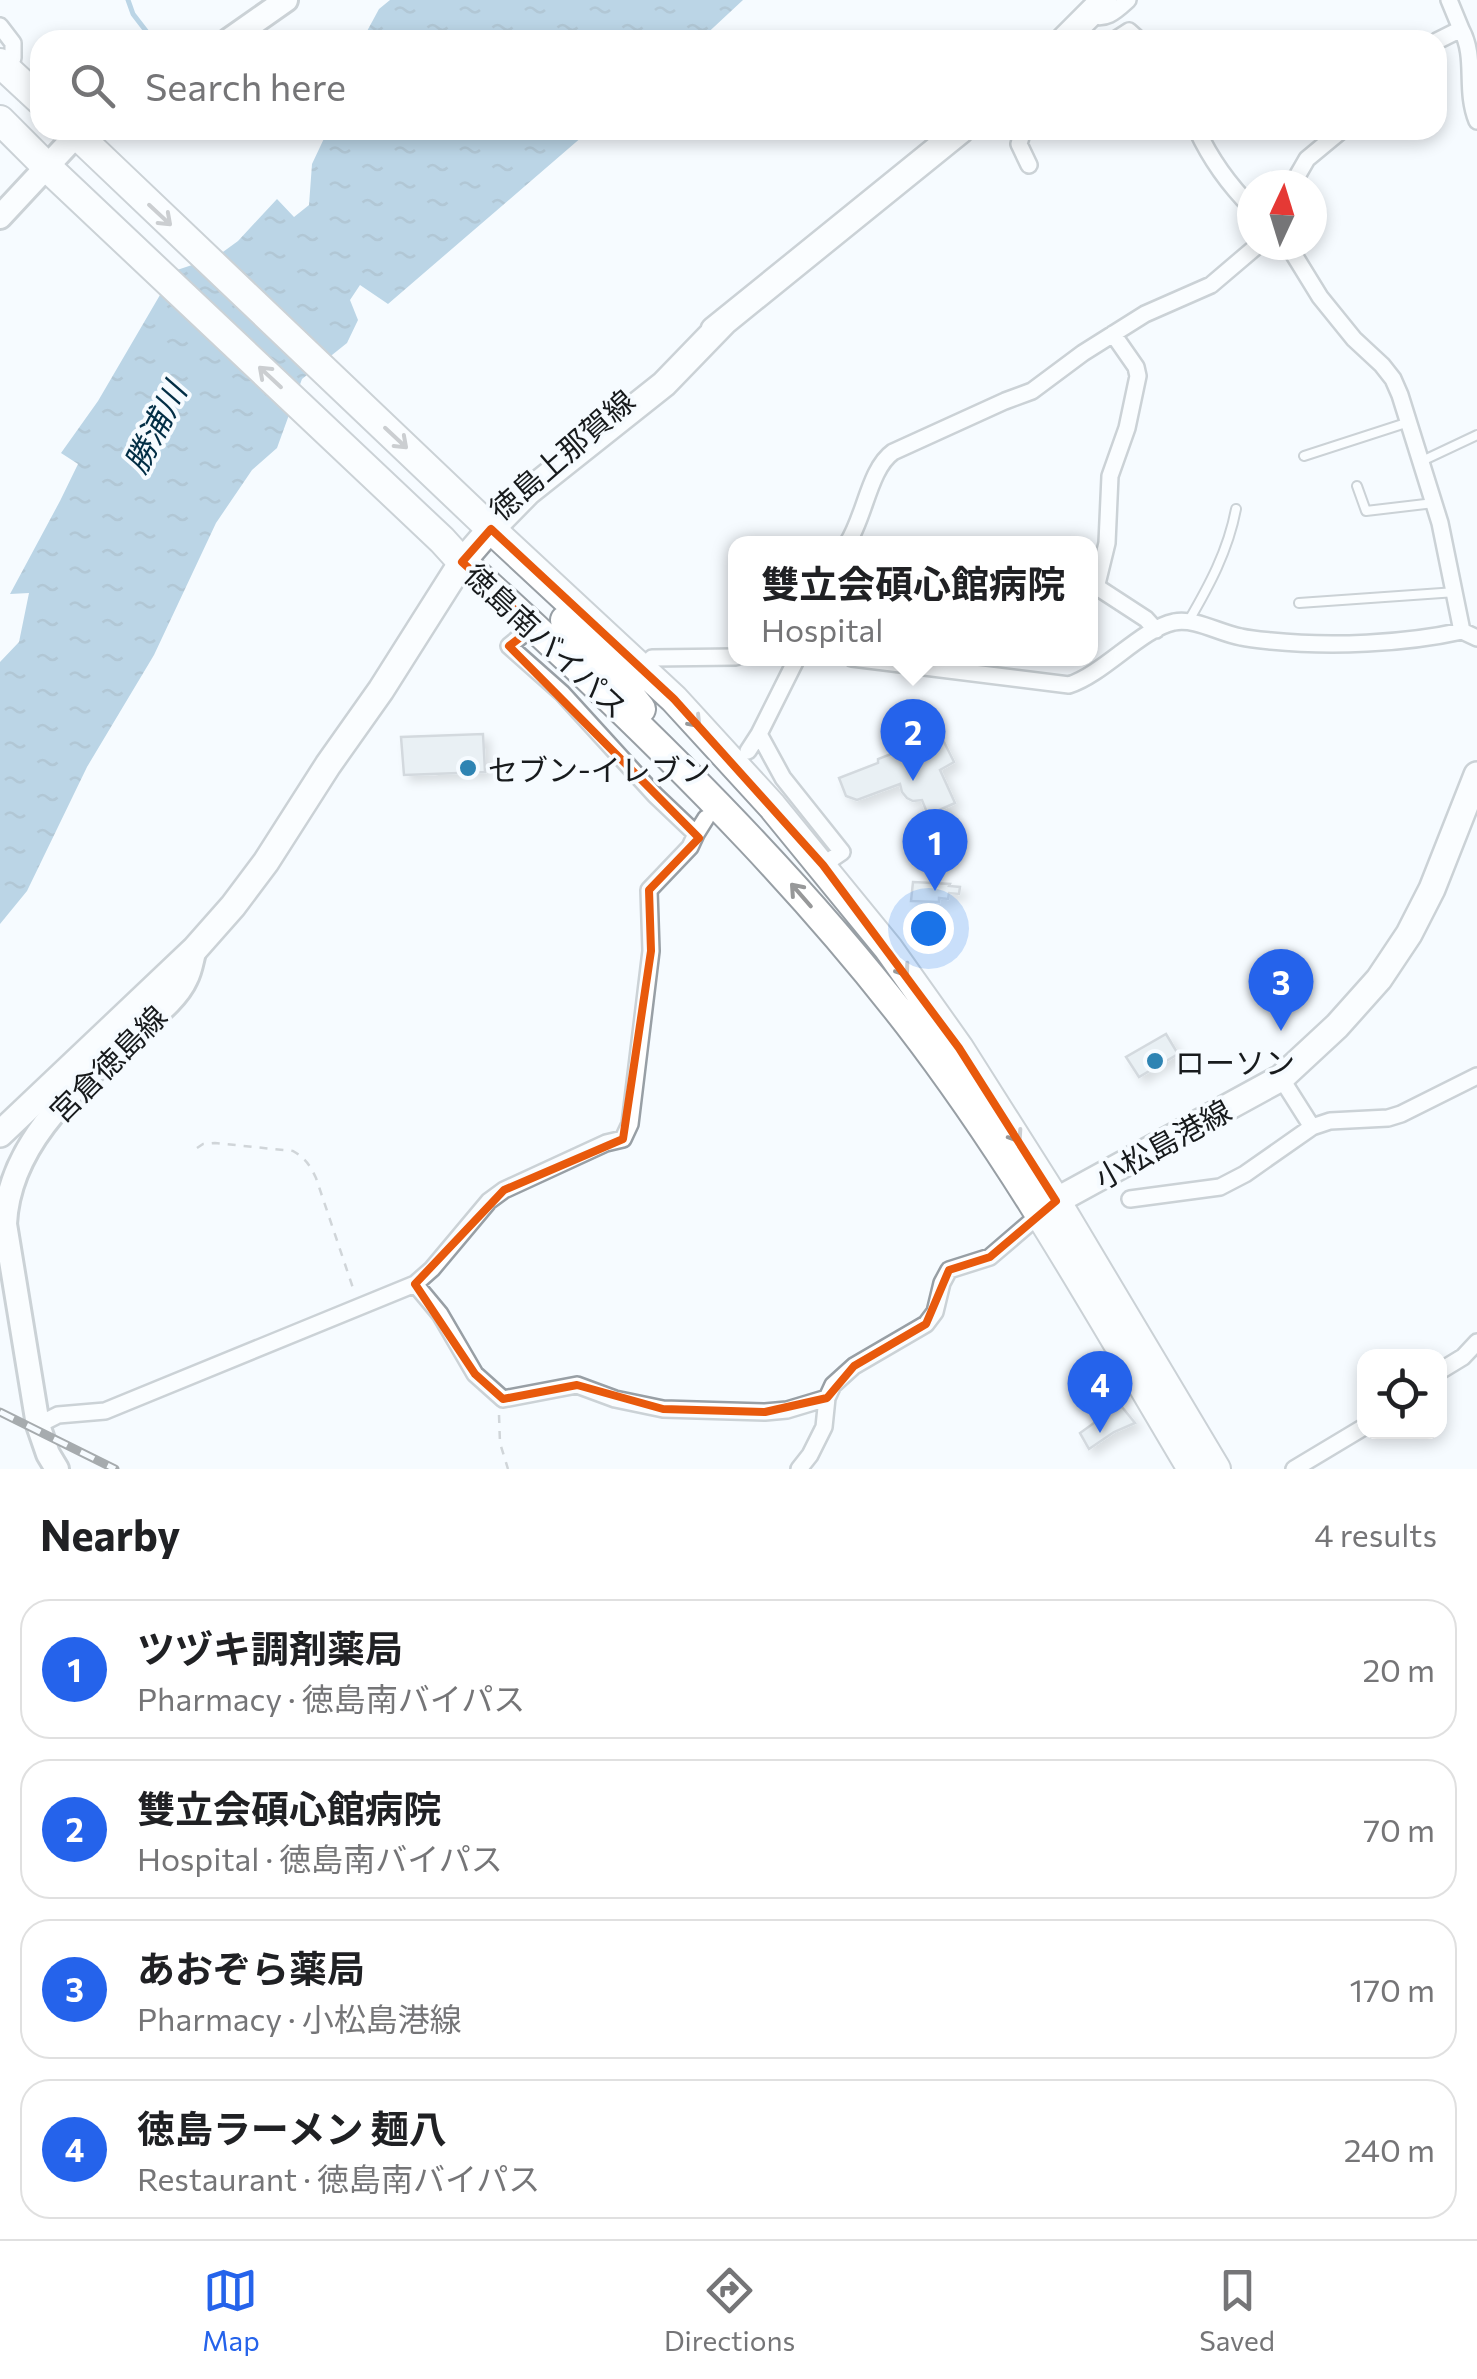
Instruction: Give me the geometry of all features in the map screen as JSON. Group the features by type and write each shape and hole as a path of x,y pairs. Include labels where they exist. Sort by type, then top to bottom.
{"highway":[{"path":"2,65 30,91"},
{"path":"0,97 30,126"},
{"name":"徳島南バイパス","path":"0,120 53,172 471,536 674,699 772,806 888,948 935,1014 946,1053 1216,1469"},
{"path":"42,140 53,172"},
{"name":"徳島南バイパス","path":"83,140 471,536 534,626 685,771 794,887 908,1023 946,1053"},
{"path":"471,536 556,610 594,649 685,771"},
{"name":"徳島南バイパス","path":"1048,1208 1192,1469"}],"main road":[{"path":"240,30 263,9 286,0"},
{"path":"0,217 53,172 76,140"},
{"name":"徳島上那賀線","path":"0,1134 194,949 233,906 266,862 328,765 371,686 471,536 550,455 726,321 949,140"},
{"name":"小松島港線","path":"1048,1208 1281,1078 1337,1026 1379,979 1409,934 1432,889 1477,775"},
{"name":"宮倉徳島線","path":"57,1469 38,1425 6,1224 9,1192 44,1125 66,1097 186,981 194,949"}],"street":[{"path":"1083,21 1113,14 1128,0"},
{"path":"1450,0 1468,42 1469,92 1477,121"},
{"path":"0,26 14,43 13,58 2,65"},
{"path":"1447,35 1461,29"},
{"path":"1020,140 1029,164"},
{"path":"1204,140 1237,192"},
{"path":"1300,170 1307,158 1330,140"},
{"path":"853,536 882,459 1032,391 1145,314 1211,285 1240,260"},
{"path":"916,666 1069,685 1083,680 1172,622 1188,622 1240,637 1308,643 1470,634 1422,461 1393,379 1320,298 1297,260"},
{"path":"1098,580 1107,543 1110,476 1127,428 1138,376 1113,334"},
{"path":"1098,586 1156,630"},
{"path":"534,626 508,646 562,693 696,834"},
{"path":"652,658 728,656"},
{"path":"748,751 792,666"},
{"path":"759,734 783,778 842,852 823,866"},
{"path":"38,1425 58,1416 105,1411 415,1284 489,1201 504,1190 623,1138 630,1124 650,951 649,890 690,847 706,818"},
{"path":"1130,1198 1220,1187 1312,1127 1330,1121 1401,1114 1477,1076"},
{"path":"1281,1078 1312,1127"},
{"path":"798,1469 810,1455 824,1426 827,1398 833,1385 854,1366 926,1324 935,1312 949,1270 990,1257 1048,1208"},
{"path":"415,1284 440,1314 475,1374 503,1400 577,1385 615,1399 663,1409 764,1412 788,1410 827,1398"},
{"path":"1447,1367 1477,1342"},
{"path":"1294,1469 1357,1431"}],"lane":[{"path":"1304,456 1409,422"},
{"path":"1422,461 1477,436"},
{"path":"1357,486 1366,511 1434,504"},
{"path":"1188,622 1224,554 1236,509"},
{"path":"1299,603 1456,592"}],"path":[{"path":"196,1148 203,1144 233,1144 293,1150 303,1157 316,1178 359,1307"},
{"path":"503,1400 498,1424 508,1469"}],"highlighted area":[{"path":"491,529 674,699 823,865 959,1048 1056,1201 990,1257 949,1270 926,1324 854,1366 827,1398 765,1412 663,1409 577,1385 503,1399 475,1374 415,1284 504,1190 623,1139 651,951 649,890 699,838 509,646 534,627 462,562"}],"water":[{"path":"390,0 743,0 711,30 368,30 379,9"},
{"name":"勝浦川","path":"323,140 578,140 388,304 360,285 350,300 358,320 347,343 302,379 277,448 252,470 216,523 154,655 87,767 27,891 0,924 0,662 19,642 29,593 10,594 78,464 61,453 98,401 174,271 216,257 238,241 277,199 294,217 309,205 312,164"}],"building":[{"path":"483,734 485,772 404,775 401,737"},
{"path":"942,738 954,762 940,770 955,803 928,815 922,800 907,798 900,784 857,800 846,796 839,778 878,763 878,759"},
{"path":"913,882 950,884 960,887 959,894 949,893 948,899 939,898 939,902 911,901"},
{"path":"1166,1034 1178,1054 1139,1077 1126,1057"},
{"path":"1122,1407 1135,1423 1089,1449 1080,1433"}],"waterway":[{"path":"128,0 145,30"}],"railway":[{"path":"0,1412 115,1469"}],"place":[{"name":"セブン-イレブン","path":"468,768"},
{"name":"雙立会碩心館病院","path":"913,781"},
{"name":"ツヅキ調剤薬局","path":"935,891"},
{"name":"あおぞら薬局","path":"1281,1031"},
{"name":"ローソン","path":"1155,1061"},
{"name":"徳島ラーメン 麺八","path":"1100,1433"}]}
